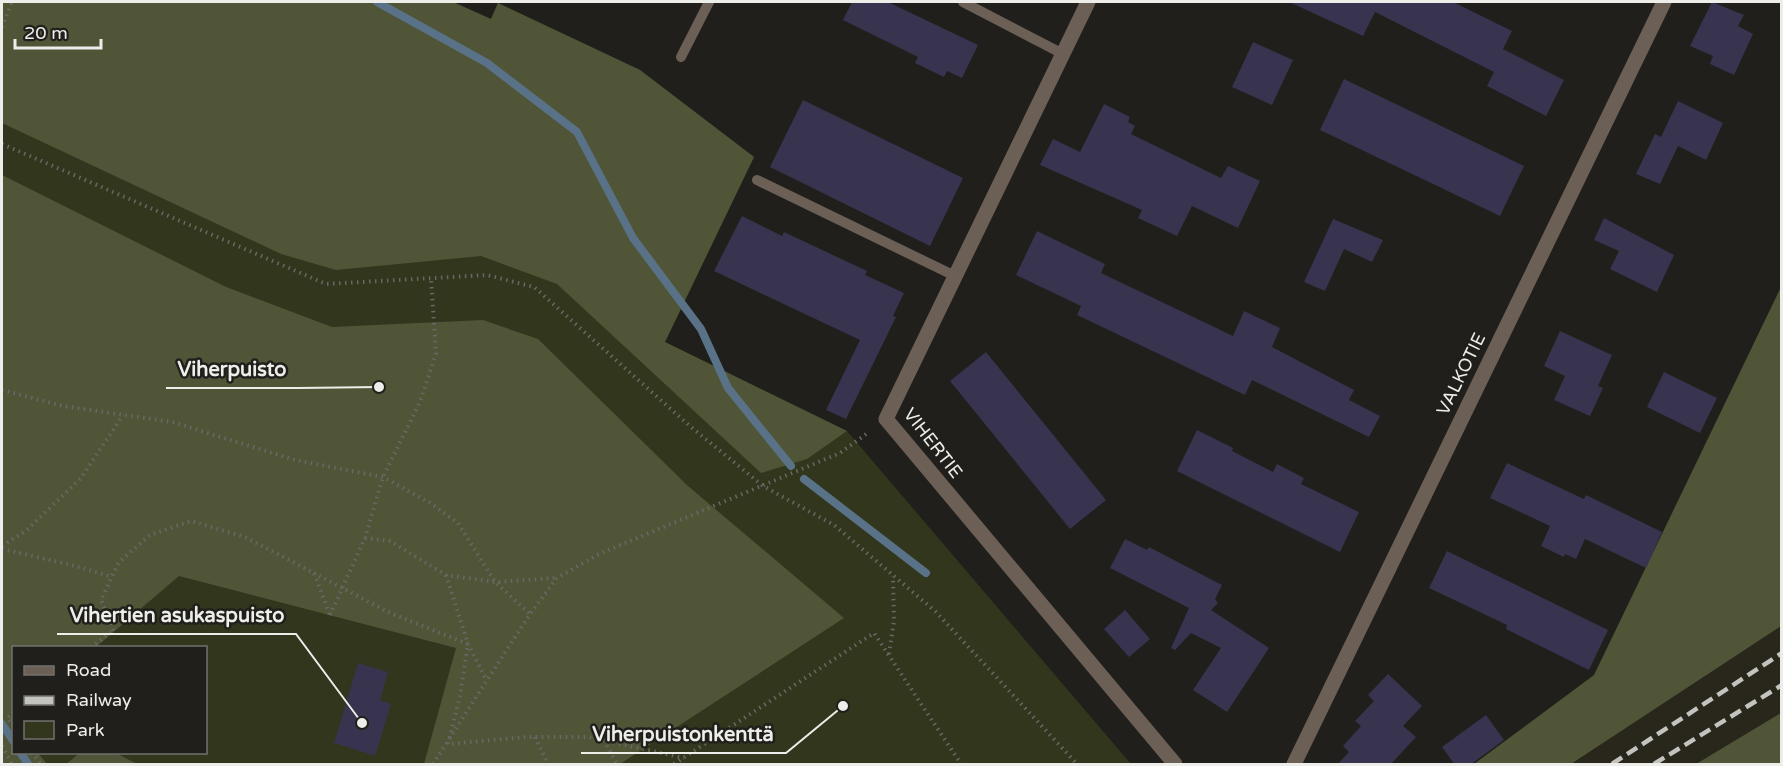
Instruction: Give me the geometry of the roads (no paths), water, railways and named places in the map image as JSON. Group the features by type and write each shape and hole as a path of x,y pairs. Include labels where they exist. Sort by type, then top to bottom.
{"street":[{"name":"VIHERTIE","path":"1088,2 886,419 1175,765"},
{"name":"VALKOTIE","path":"1294,765 1664,2"}],"lane":[{"path":"681,57 709,2"},
{"path":"963,2 1063,54"},
{"path":"757,180 955,276"}],"waterway":[{"path":"377,2 487,63 577,132 633,238 701,329 728,388 791,466"},
{"path":"804,479 926,573"},
{"path":"2,724 12,739"},
{"path":"21,754 28,764"}],"railway":[{"path":"1612,764 1782,653"},
{"path":"1654,764 1782,685"}],"place":[{"name":"Viherpuisto","path":"379,387"},
{"name":"Viherpuistonkenttä","path":"843,706"},
{"name":"Vihertien asukaspuisto","path":"362,723"}]}
